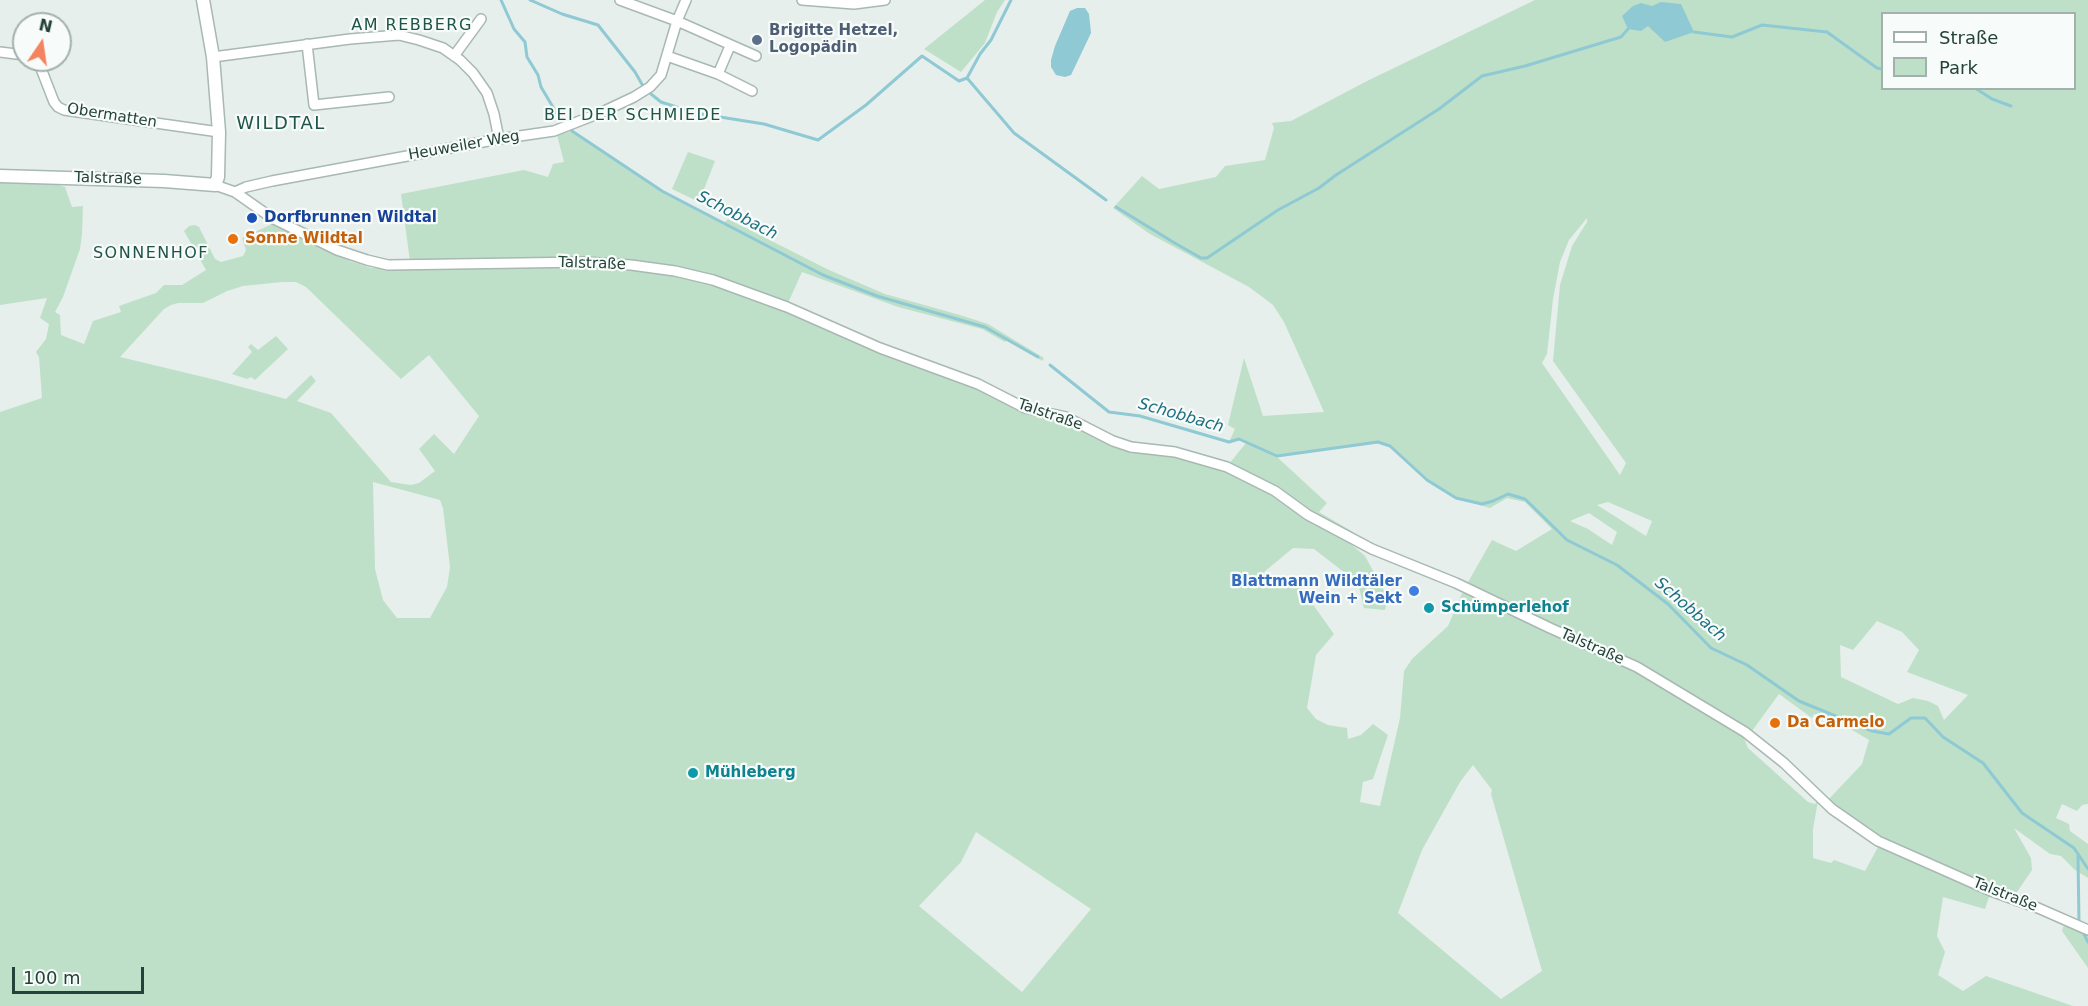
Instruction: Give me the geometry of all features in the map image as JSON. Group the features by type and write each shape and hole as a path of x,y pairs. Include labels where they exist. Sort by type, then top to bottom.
{"street":[{"path":"203,0 213,57 219,132 218,177 215,185"},
{"path":"620,0 677,21 756,56"},
{"name":"Heuweiler Weg","path":"235,192 246,187 272,182 499,139 554,131 609,109 650,87 661,75 677,21 686,0"},
{"path":"802,0 854,4 885,0"},
{"path":"454,56 481,19"},
{"path":"213,57 307,44 399,35 443,48 473,73 487,93 499,139"},
{"path":"307,44 314,105 389,97"},
{"path":"718,74 730,46"},
{"path":"667,56 718,74 752,91"},
{"name":"Obermatten","path":"42,72 54,102 64,110 219,132"},
{"name":"Talstraße","path":"0,176 164,181 215,185 235,192 272,218 337,250 388,265 586,262 642,267 713,280 786,307 859,340 978,384 1025,408 1066,417 1113,441 1131,447 1175,452 1227,467 1275,491 1308,515 1372,549 1456,583 1637,667 1745,732 1784,763 1832,809 1878,841 1991,891 2084,928"}],"green space":[{"path":"985,0 1005,0 997,12 985,43 961,72 924,49"},
{"path":"1535,0 2088,0 2088,804 2082,805 2077,811 2062,804 2056,818 2069,824 2070,831 2088,844 2088,878 2075,870 2061,856 2050,854 2014,828 2031,858 2032,870 2015,895 1881,838 1844,814 1828,800 1862,764 1869,740 1844,725 1841,728 1835,725 1836,721 1814,714 1812,718 1779,694 1752,731 1749,729 1743,736 1748,748 1808,802 1815,804 1818,801 1813,829 1813,858 1831,863 1834,860 1865,871 1879,845 1990,894 1985,909 1943,897 1937,936 1945,952 1938,975 1963,991 1986,976 2073,1006 0,1006 0,412 42,398 39,357 36,352 46,339 49,324 40,318 47,298 0,305 0,183 52,183 65,187 72,207 83,206 80,249 63,297 55,312 60,315 61,335 84,344 93,321 121,312 119,306 156,293 164,285 182,285 206,270 184,231 189,226 199,227 215,259 221,262 243,256 246,250 242,238 272,224 352,262 372,268 411,269 401,194 524,170 548,177 553,164 564,162 557,135 572,131 662,191 724,223 728,219 829,270 885,294 988,324 1044,358 1042,361 1007,340 1005,342 982,329 898,307 802,272 788,303 850,334 978,380 1023,412 1065,421 1112,444 1229,464 1246,443 1239,439 1229,442 1235,429 1228,425 1244,358 1263,416 1324,412 1284,322 1273,305 1249,287 1150,234 1113,208 1142,176 1159,189 1216,177 1225,166 1265,160 1274,128 1272,123 1291,121 1367,81","holes":["1587,218 1587,222 1572,246 1560,285 1553,361 1626,463 1620,475 1542,363 1547,354 1560,262 1569,240","296,282 306,287 401,379 429,355 479,416 454,454 434,434 419,449 435,471 419,483 411,485 391,482 331,413 297,401 316,381 311,375 286,399 120,357 164,309 178,303 203,303 243,286","1378,442 1390,446 1427,480 1456,498 1490,508 1507,498 1525,502 1552,529 1516,551 1492,540 1463,591 1448,626 1412,659 1404,671 1400,718 1380,806 1360,802 1363,782 1373,779 1388,735 1373,724 1361,735 1348,739 1347,728 1328,725 1316,719 1307,708 1316,655 1334,634 1294,578 1280,587 1264,572 1293,548 1314,549 1358,583 1364,608 1385,610 1388,598 1365,556 1347,541 1353,532 1319,512 1327,503 1277,457","373,482 440,500 450,567 447,587 430,618 397,618 383,600 375,569","1608,502 1652,521 1646,536 1597,505","1589,513 1617,532 1612,545 1588,529 1570,521","1877,621 1902,632 1919,650 1907,672 1968,695 1944,720 1938,706 1928,701 1913,698 1898,704 1841,677 1840,645 1853,650","1473,765 1492,790 1491,794 1542,971 1501,999 1398,913 1422,850 1460,782","976,832 1091,909 1022,992 919,906 961,862"]},
{"path":"688,152 715,161 699,202 672,189"},
{"path":"276,336 288,349 255,380 251,377 247,379 232,374 252,352 248,347 251,344 258,350"},
{"path":"2066,925 2088,932 2088,968 2062,931"}],"water":[{"path":"1661,2 1681,4 1694,32 1665,42 1648,26 1641,31 1628,29 1622,16 1633,6 1641,3 1652,6"},
{"path":"1085,8 1089,14 1091,33 1071,75 1065,77 1056,75 1051,67 1055,46 1070,11"}],"waterway":[{"name":"Schobbach","path":"501,0 514,29 525,42 527,57 560,119 572,131 662,191 823,275 877,296 985,327 1038,357"},
{"path":"530,0 562,14 598,25 635,72 643,86"},
{"path":"967,78 980,54 991,40 1011,0"},
{"path":"1694,32 1732,37 1762,25 1827,32 1881,69"},
{"path":"1116,207 1201,258 1207,258 1278,210 1319,188 1439,109 1482,76 1525,66 1621,37 1628,29"},
{"path":"651,94 661,102 695,113 764,124 818,140 866,105 922,56 959,81 967,78 1014,133 1106,200"},
{"path":"1978,90 1992,99 2011,106"},
{"name":"Schobbach","path":"1050,365 1109,412 1140,416 1229,442 1239,439 1277,456 1378,442 1390,446 1427,480 1456,498 1482,504 1508,494 1525,499 1567,540 1617,565 1668,604 1711,648 1747,665 1799,701 1872,731 1889,734 1911,718 1925,718 1943,737 1983,763 2022,813 2074,848 2088,869"},
{"path":"2078,856 2079,924"},
{"path":"2082,930 2088,942"}],"place":[{"name":"Brigitte Hetzel, Logopädin","path":"757,40"},
{"name":"Dorfbrunnen Wildtal","path":"252,218"},
{"name":"Sonne Wildtal","path":"233,239"},
{"name":"Blattmann Wildtäler Wein + Sekt","path":"1414,591"},
{"name":"Schümperlehof","path":"1429,608"},
{"name":"Da Carmelo","path":"1775,723"},
{"name":"Mühleberg","path":"693,773"}],"district":[{"name":"AM REBBERG","path":"412,26"},
{"name":"BEI DER SCHMIEDE","path":"633,116"},
{"name":"WILDTAL","path":"281,124"},
{"name":"SONNENHOF","path":"151,254"}]}
